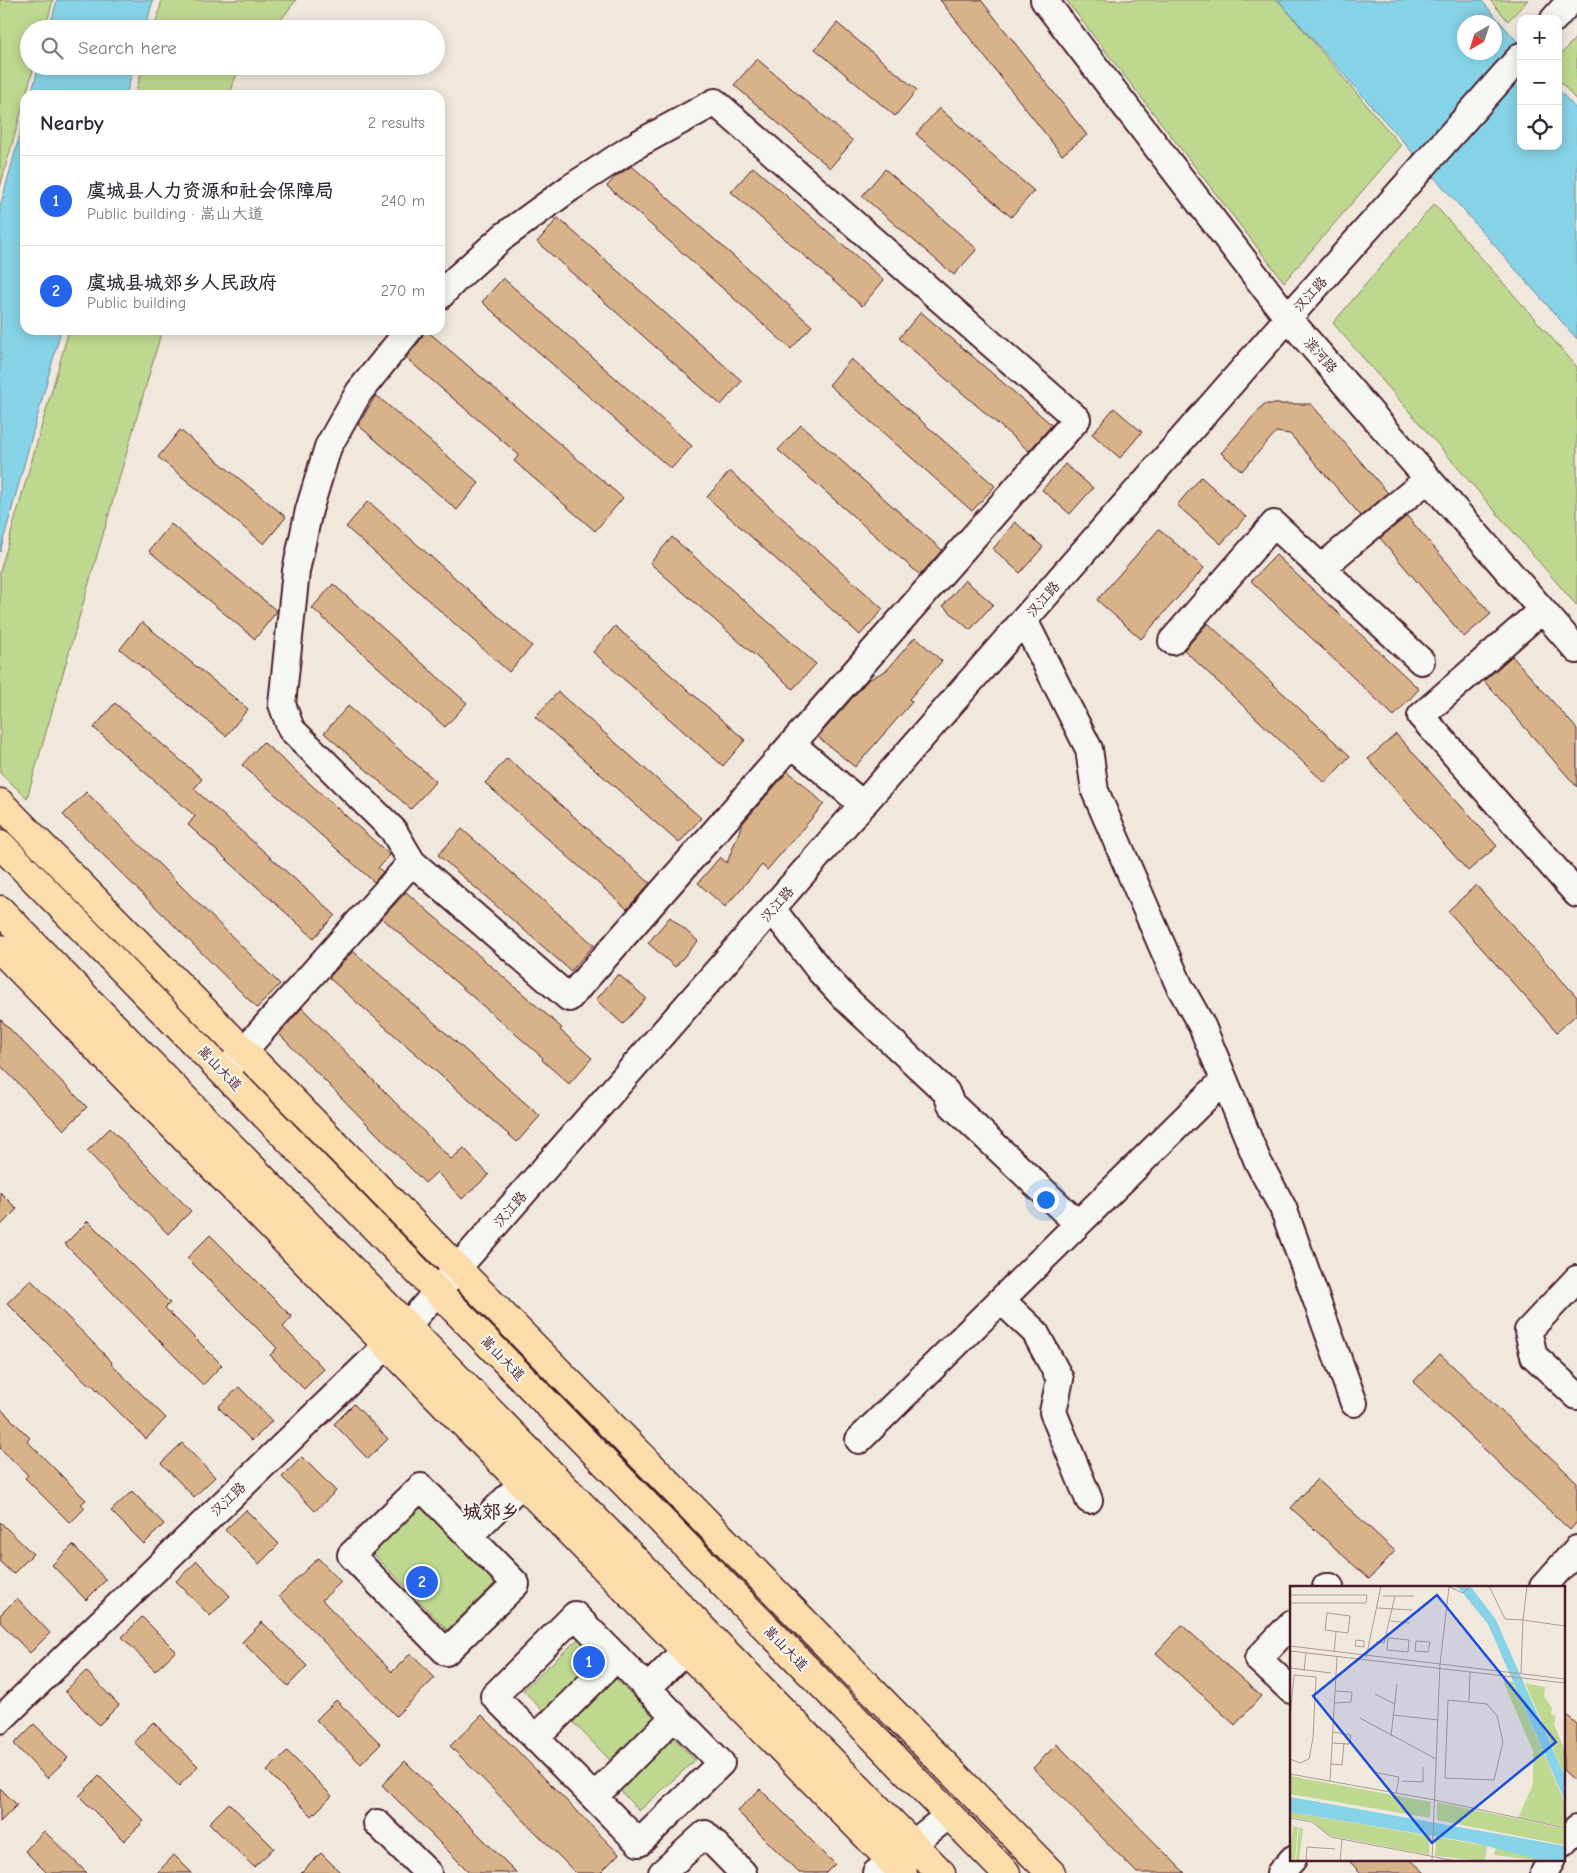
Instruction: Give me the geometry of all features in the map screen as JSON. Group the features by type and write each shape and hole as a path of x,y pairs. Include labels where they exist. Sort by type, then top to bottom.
{"main road":[{"path":"0,803 1050,1873"},
{"name":"嵩山大道","path":"0,844 1006,1873"},
{"path":"0,910 397,1336"},
{"path":"0,949 397,1336 531,1473 686,1650 890,1869"},
{"path":"531,1473 704,1631 941,1873"}],"street":[{"name":"滨河路","path":"1044,0 1288,318 1577,650"},
{"path":"1558,15 1571,0"},
{"name":"汉江路","path":"0,1720 397,1336 438,1292 1288,318 1517,60"},
{"path":"405,335 359,392 328,447 309,510 296,571 282,704 291,729 393,830 412,862 570,998 1077,419 715,102 638,144 570,188 504,236 445,291"},
{"path":"1321,568 1428,479"},
{"path":"1172,641 1274,524 1421,661"},
{"path":"1542,610 1421,716 1577,894"},
{"path":"1024,620 1089,749 1095,791 1178,985 1202,1026 1258,1162 1283,1208 1354,1403"},
{"path":"792,744 863,805"},
{"path":"224,1073 412,862"},
{"path":"772,909 821,972 845,998 946,1092 951,1104 1078,1224"},
{"path":"859,1440 1224,1080"},
{"path":"1577,1279 1528,1331 1534,1356 1577,1396"},
{"path":"1001,1300 1035,1332 1060,1379 1053,1412 1090,1500"},
{"path":"469,1536 531,1473"},
{"path":"421,1487 469,1536 516,1584 446,1652 351,1556 421,1487"},
{"path":"1544,1586 1577,1550"},
{"path":"575,1616 617,1657 721,1763 639,1843 494,1696 575,1616"},
{"path":"1290,1625 1258,1659 1290,1689"},
{"path":"647,1689 704,1631"},
{"path":"536,1738 617,1657"},
{"path":"594,1797 675,1716"},
{"path":"890,1869 912,1844 949,1815"},
{"path":"377,1823 428,1873"},
{"path":"1564,1842 1577,1828"},
{"path":"662,1873 704,1834 742,1873"},
{"path":"1280,1873 1292,1860"},
{"path":"1544,1873 1551,1860"}],"green space":[{"path":"0,0 53,0 47,20 20,20 20,75 31,75 27,90 20,90 20,116 0,187"},
{"path":"162,0 296,0 281,20 156,20"},
{"path":"1066,0 1278,0 1401,146 1284,282"},
{"path":"1490,0 1528,0 1508,21"},
{"path":"1577,36 1577,101 1562,84 1562,53"},
{"path":"141,75 237,75 231,90 136,90"},
{"path":"1434,204 1577,367 1577,606 1333,323"},
{"path":"68,335 161,335 27,798 0,773 0,572"},
{"path":"422,1504 497,1581 447,1630 372,1552"},
{"path":"579,1638 600,1662 545,1713 523,1690"},
{"path":"616,1679 655,1718 611,1761 573,1722"},
{"path":"673,1737 695,1760 639,1811 618,1788"}],"water":[{"path":"57,0 153,0 147,20 51,20"},
{"path":"1278,0 1481,0 1494,15 1457,15 1457,60 1502,60 1502,24 1517,41 1517,150 1562,150 1562,93 1577,110 1577,339"},
{"path":"37,75 132,75 127,90 32,90"},
{"path":"20,134 20,335 60,335 0,552 0,207"}],"building":[{"path":"940,0 981,0 1087,135 1062,155"},
{"path":"837,23 917,90 895,116 815,49"},
{"path":"757,59 853,141 830,168 734,85"},
{"path":"939,108 1034,191 1011,217 916,134"},
{"path":"632,166 812,326 791,349 607,186 615,177"},
{"path":"753,167 884,280 862,306 731,192"},
{"path":"885,169 977,249 954,275 862,196"},
{"path":"558,218 742,381 721,405 537,242"},
{"path":"503,278 692,446 671,469 482,302"},
{"path":"921,312 1052,425 1029,451 899,338"},
{"path":"422,335 432,335 623,498 595,531 514,461 519,455 406,358"},
{"path":"851,359 995,486 972,511 829,385"},
{"path":"376,395 479,483 457,510 358,425"},
{"path":"1264,404 1311,404 1388,493 1361,516 1290,434 1276,432 1242,471 1221,453"},
{"path":"1114,408 1142,432 1120,458 1092,434"},
{"path":"801,425 942,550 920,575 778,450"},
{"path":"180,430 286,517 264,544 158,457"},
{"path":"1065,464 1093,488 1070,514 1042,490"},
{"path":"730,471 883,609 860,635 707,497"},
{"path":"1201,477 1246,517 1221,544 1177,505"},
{"path":"368,501 532,646 509,672 346,527"},
{"path":"1407,516 1491,614 1464,637 1380,538"},
{"path":"1015,522 1043,547 1020,573 993,549"},
{"path":"171,524 277,611 255,639 149,551"},
{"path":"1159,529 1204,568 1141,639 1097,600"},
{"path":"672,537 816,664 793,689 650,563"},
{"path":"1276,555 1419,689 1394,716 1251,581"},
{"path":"965,580 993,604 970,630 943,606"},
{"path":"333,584 467,703 445,727 312,608"},
{"path":"142,622 248,709 226,736 120,649"},
{"path":"1208,623 1350,756 1325,783 1184,650"},
{"path":"615,626 745,740 723,766 593,652"},
{"path":"915,637 942,661 909,699 912,702 855,767 818,737 868,680 887,670"},
{"path":"1512,656 1577,729 1577,787 1484,681"},
{"path":"558,692 701,818 679,843 535,717"},
{"path":"115,703 202,779 194,789 335,915 314,938 188,825 195,816 94,728"},
{"path":"348,706 436,781 411,809 324,733"},
{"path":"1396,734 1497,846 1468,871 1368,759"},
{"path":"263,742 390,855 378,868 383,872 374,882 242,765"},
{"path":"507,758 650,883 627,909 485,783"},
{"path":"788,771 824,804 767,870 762,865 725,907 698,883 720,857 727,863 742,824"},
{"path":"86,792 280,984 257,1008 63,815"},
{"path":"462,829 594,945 571,971 438,855"},
{"path":"1476,885 1577,997 1577,1014 1557,1032 1448,911"},
{"path":"406,892 562,1028 560,1030 592,1058 569,1084 542,1060 543,1058 382,918"},
{"path":"670,917 698,941 675,967 648,943"},
{"path":"353,951 540,1116 517,1142 329,978"},
{"path":"618,974 646,998 623,1024 596,1000"},
{"path":"302,1008 451,1159 464,1148 489,1175 462,1199 437,1172 425,1183 279,1034"},
{"path":"0,1019 87,1107 64,1130 0,1065"},
{"path":"110,1128 191,1211 168,1234 87,1151"},
{"path":"0,1192 17,1209 0,1226"},
{"path":"88,1221 170,1303 165,1308 222,1365 203,1385 65,1244"},
{"path":"210,1235 292,1317 283,1327 324,1369 304,1389 270,1355 277,1348 187,1258"},
{"path":"31,1280 112,1362 111,1364 166,1418 146,1439 7,1303"},
{"path":"1440,1354 1577,1482 1577,1522 1570,1530 1413,1382"},
{"path":"239,1387 272,1421 252,1441 218,1407"},
{"path":"354,1404 388,1439 368,1459 334,1424"},
{"path":"0,1408 30,1438 27,1441 86,1500 81,1504 85,1508 70,1523 25,1478 28,1475 0,1448"},
{"path":"182,1443 215,1477 194,1497 161,1463"},
{"path":"302,1457 336,1491 315,1511 282,1477"},
{"path":"1317,1479 1395,1551 1369,1579 1291,1508"},
{"path":"132,1491 164,1524 144,1544 111,1511"},
{"path":"246,1510 279,1544 259,1564 225,1530"},
{"path":"0,1522 33,1554 13,1574 0,1562"},
{"path":"73,1545 106,1580 86,1600 52,1565"},
{"path":"318,1558 341,1582 322,1600 392,1672 411,1653 435,1678 396,1716 279,1596"},
{"path":"197,1561 230,1596 210,1616 176,1581"},
{"path":"17,1598 50,1633 30,1653 0,1622 0,1615"},
{"path":"142,1617 176,1651 155,1671 122,1637"},
{"path":"262,1622 307,1666 288,1686 242,1642"},
{"path":"1182,1625 1261,1696 1235,1725 1156,1653"},
{"path":"86,1671 119,1705 99,1725 65,1691"},
{"path":"336,1700 381,1744 361,1764 316,1720"},
{"path":"1564,1713 1577,1724 1577,1783 1564,1771"},
{"path":"482,1715 619,1854 600,1873 576,1873 450,1746"},
{"path":"153,1722 198,1766 179,1786 134,1742"},
{"path":"34,1724 68,1758 47,1778 14,1744"},
{"path":"1057,1744 1185,1873 1137,1873 1033,1768"},
{"path":"287,1751 332,1796 312,1816 267,1771"},
{"path":"405,1761 517,1873 470,1873 382,1785"},
{"path":"99,1776 144,1821 124,1841 79,1796"},
{"path":"0,1788 17,1805 0,1822"},
{"path":"760,1789 835,1864 826,1873 799,1873 737,1811"},
{"path":"229,1803 274,1848 254,1867 209,1823"},
{"path":"44,1831 87,1873 47,1873 25,1851"},
{"path":"321,1853 341,1873 301,1873"},
{"path":"174,1855 192,1873 157,1873"},
{"path":"1348,1860 1411,1860 1425,1873 1361,1873"}],"place":[{"name":"虞城县城郊乡人民政府","path":"422,1582"},
{"name":"虞城县人力资源和社会保障局","path":"589,1662"}],"district":[{"name":"城郊乡","path":"491,1511"}]}
